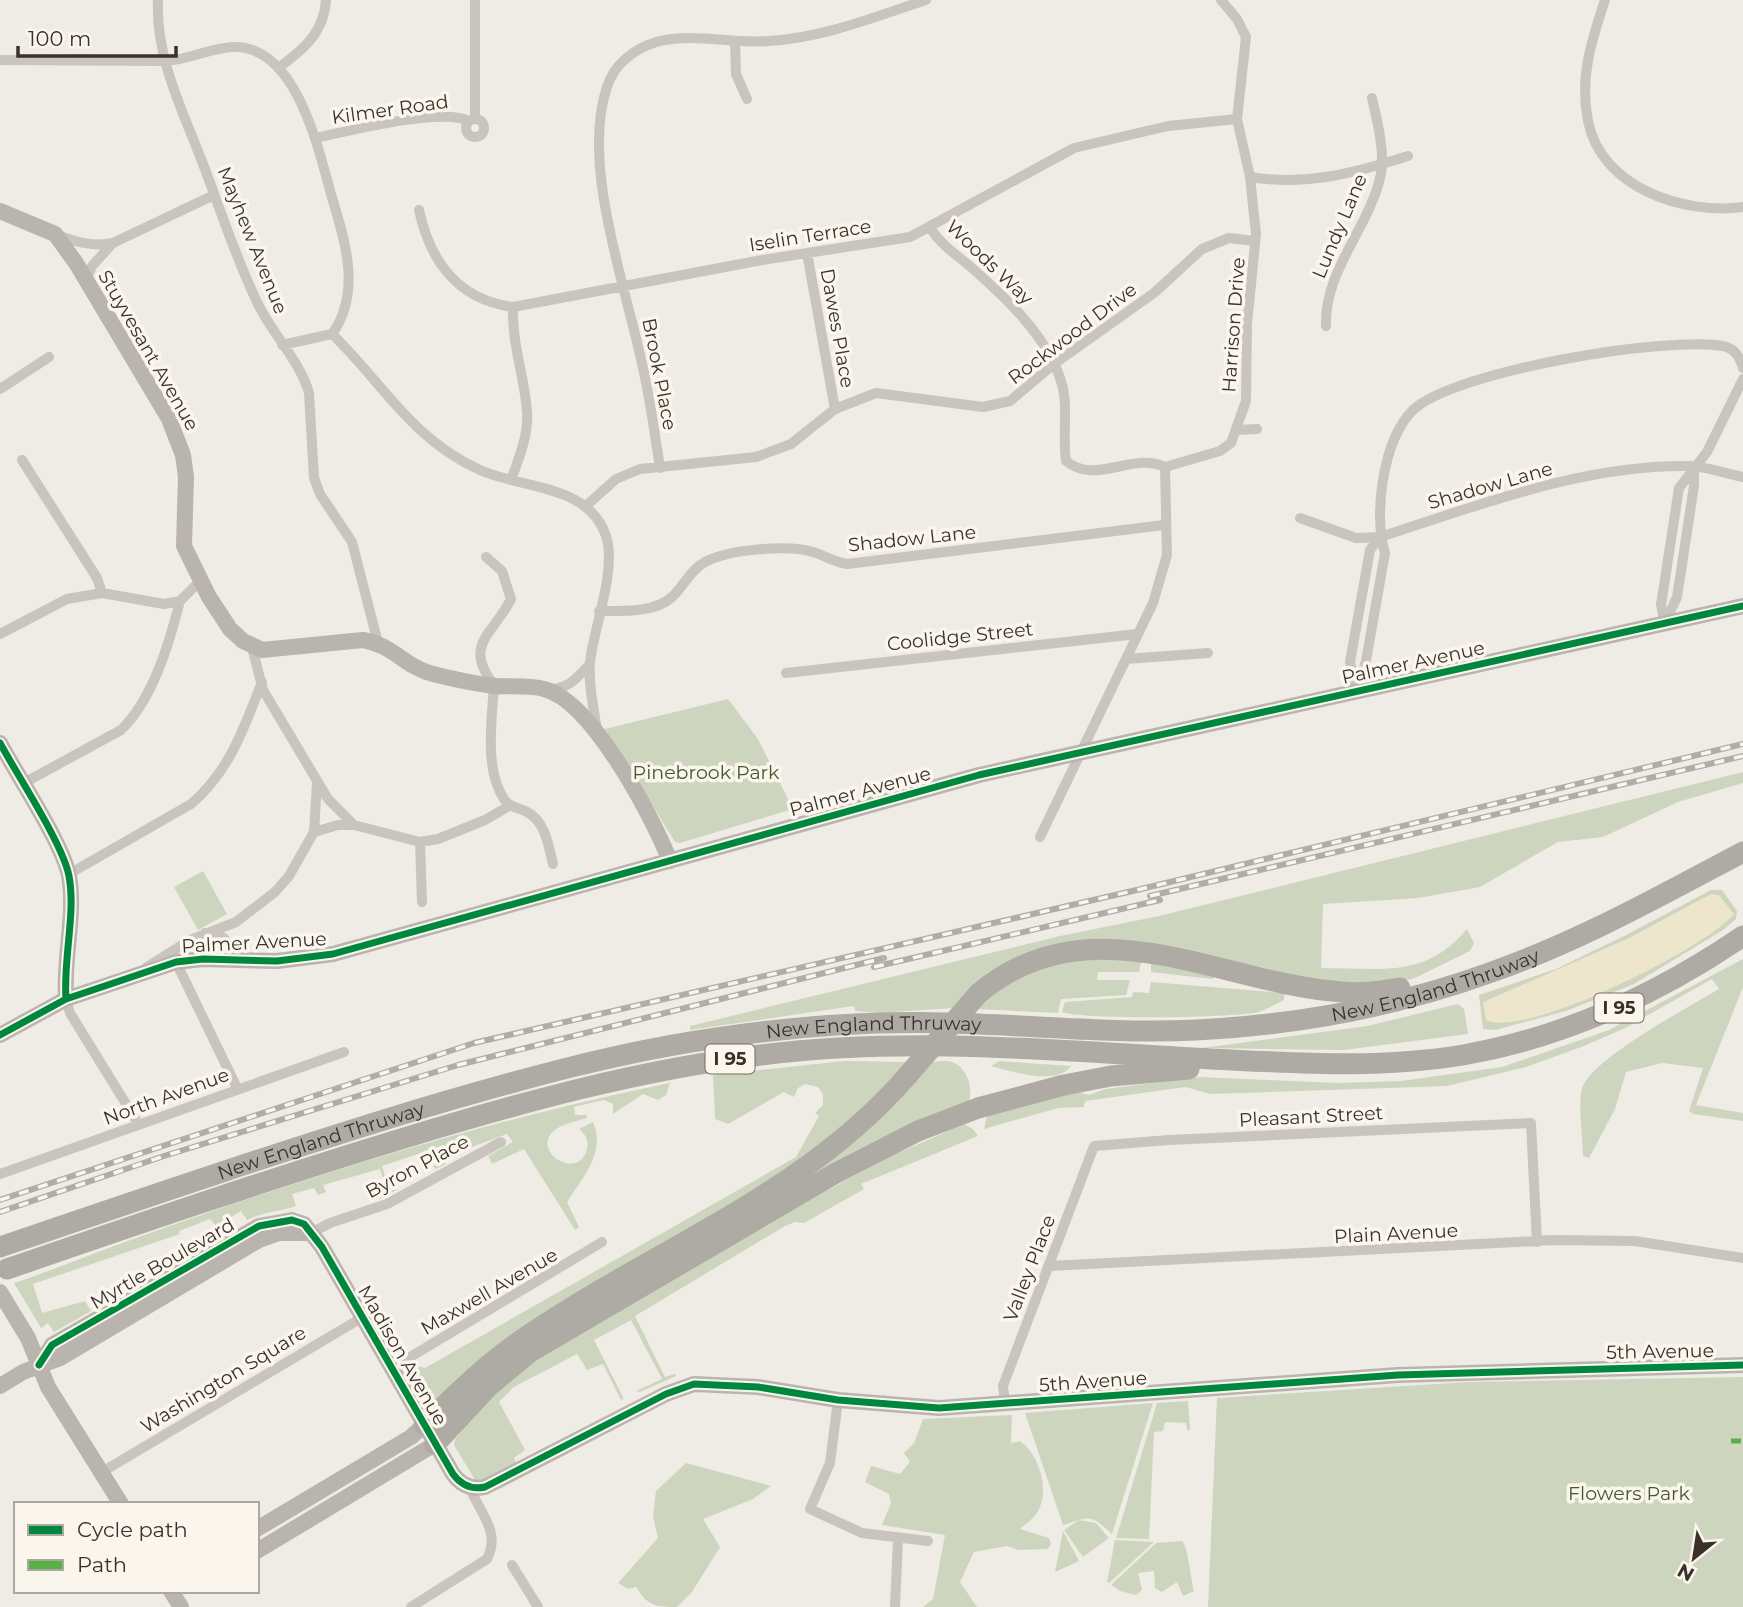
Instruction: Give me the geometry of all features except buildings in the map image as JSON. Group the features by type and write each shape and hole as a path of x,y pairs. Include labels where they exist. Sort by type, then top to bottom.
{"highway":[{"name":"New England Thruway","path":"0,1247 265,1157 458,1098 572,1067 686,1042 787,1029 913,1023 1200,1029 1314,1018 1448,987 1577,937 1743,852"},
{"name":"New England Thruway","path":"7,1269 271,1179 429,1130 576,1089 688,1065 801,1051 913,1046 1349,1064 1463,1055 1574,1026 1667,984 1743,936"},
{"path":"424,1424 477,1375 522,1340 725,1220 815,1160 872,1115 978,994 993,982 1028,964 1059,954 1110,948 1152,951 1346,993 1448,987"},
{"path":"435,1444 488,1387 530,1352 834,1174 918,1131 1002,1101 1111,1076 1200,1068 1349,1064"}],"street":[{"name":"Mayhew Avenue","path":"158,0 158,37 164,61 214,195 255,298 306,380 314,478 320,494 352,541 374,616 378,643"},
{"path":"278,68 312,40 321,25 326,0"},
{"name":"Kilmer Road","path":"316,138 421,119 459,116 472,120 475,0"},
{"name":"Brook Place","path":"660,468 644,373 599,166 602,105 607,84 622,62 634,52 658,42 701,38 735,42 814,36 926,0"},
{"name":"Harrison Drive","path":"1221,0 1237,19 1246,37 1237,119 1250,177 1255,241 1247,324 1246,401 1238,430"},
{"path":"1605,0 1590,42 1585,95 1588,123 1602,152 1618,171 1651,194 1702,208 1743,207"},
{"path":"735,42 736,74 747,99"},
{"path":"0,60 164,61 234,47 263,53 278,68 294,91 316,138 347,252 349,281 342,320 332,334 282,345"},
{"name":"Lundy Lane","path":"1326,326 1325,305 1373,197 1382,164 1372,98"},
{"name":"Iselin Terrace","path":"419,210 431,251 447,275 478,297 513,307 807,253 910,237 1074,148 1168,126 1237,119"},
{"path":"1250,177 1305,182 1408,156"},
{"path":"0,211 81,243 100,245 113,243 214,195"},
{"name":"Woods Way","path":"930,228 939,241 972,268 1025,320 1054,364 1064,390 1066,461 1089,472 1150,463 1165,467"},
{"name":"Stuyvesant Avenue","path":"55,234 86,280 178,440 186,477 184,546 230,629 252,646"},
{"name":"Rockwood Drive","path":"586,505 616,479 640,469 756,457 791,444 835,409 876,393 962,405 997,405 1017,397 1054,364 1154,293 1202,249 1230,239 1255,241"},
{"path":"86,280 92,266 113,243"},
{"name":"Dawes Place","path":"807,253 835,409"},
{"path":"511,480 524,440 528,413 512,338 513,307"},
{"path":"332,334 354,355 388,400 436,445 483,472 574,498 586,505 597,517 607,537 609,557 590,664 597,731"},
{"path":"1357,691 1366,661 1385,553 1380,537 1382,495 1392,443 1400,425 1413,409 1428,399 1493,376 1557,360 1684,346 1722,346 1738,355 1743,368"},
{"path":"0,388 49,358"},
{"path":"1665,623 1661,605 1679,488 1707,452 1743,379"},
{"path":"1040,837 1153,603 1167,555 1164,525 1165,467 1220,451 1231,443 1238,430 1257,429"},
{"path":"22,460 97,578 102,593"},
{"name":"Shadow Lane","path":"1300,518 1356,538 1380,537 1532,489 1594,475 1694,466 1743,477"},
{"name":"Shadow Lane","path":"599,611 625,611 664,603 673,597 694,570 706,561 724,555 781,548 816,553 847,564 1164,525"},
{"path":"486,557 502,571 511,599 505,611 483,637 480,648 484,673 494,685 493,758 498,787 509,806 538,819 553,864"},
{"path":"22,784 121,730 132,719 151,682 180,601 201,580"},
{"path":"0,634 67,599 102,593 164,604 180,601"},
{"name":"Palmer Avenue","path":"1,1031 66,999 176,962 203,959 277,961 333,954 968,778 1743,606"},
{"name":"Coolidge Street","path":"786,673 1138,634"},
{"path":"354,825 328,799 263,690 252,646 275,650 363,640 392,649 420,670 494,685 544,689 560,689 574,681 590,664"},
{"path":"1126,659 1208,653"},
{"path":"69,874 191,804 207,790 228,762 262,682"},
{"path":"544,689 575,707 597,731 650,816 670,861"},
{"path":"0,743 6,769 22,784 69,874 64,972 70,1013 139,1125"},
{"path":"136,974 179,946 236,922 275,892 289,876 314,832 317,784 314,773"},
{"path":"314,832 338,825 354,825 420,842 438,839 485,820 509,806"},
{"path":"420,842 422,902"},
{"path":"228,945 236,922"},
{"path":"208,933 224,938 235,960"},
{"path":"203,959 208,933"},
{"path":"176,962 237,1088"},
{"name":"North Avenue","path":"0,1174 344,1052"},
{"name":"Pleasant Street","path":"1094,1146 1169,1140 1531,1124 1537,1242"},
{"name":"Byron Place","path":"311,1233 330,1223 387,1204 501,1142"},
{"name":"Valley Place","path":"1004,1403 1003,1386 1094,1146"},
{"name":"Myrtle Boulevard","path":"0,1386 39,1365 60,1358 259,1240 279,1233 311,1233"},
{"name":"Madison Avenue","path":"311,1233 322,1247 456,1479 470,1488 493,1532 492,1547 486,1559 411,1607"},
{"name":"Plain Avenue","path":"1050,1266 1537,1242 1635,1241 1743,1258"},
{"name":"Maxwell Avenue","path":"392,1368 602,1242"},
{"path":"3,1297 28,1338 48,1387 120,1502"},
{"name":"Washington Square","path":"102,1472 363,1317"},
{"name":"5th Avenue","path":"470,1488 485,1487 657,1399 694,1384 758,1387 838,1400 923,1408 1398,1375 1743,1365"},
{"path":"838,1400 830,1463 810,1509 853,1531 928,1541"},
{"path":"259,1528 411,1437 424,1424"},
{"path":"259,1550 435,1444"},
{"path":"895,1607 898,1539"},
{"path":"512,1565 538,1607"}],"green space":[{"name":"Pinebrook Park","path":"728,699 758,739 793,809 680,843 675,842 605,729"},
{"path":"1743,772 1743,783 1678,802 1603,837 1558,842 1480,887 1418,898 1323,904 1321,968 1382,969 1418,963 1451,945 1467,929 1474,943 1470,951 1415,978 1376,989 1276,977 1267,968 1129,942 1091,942 954,1008 877,1013 855,1011 854,1006 690,1030 690,1026 1060,936 1159,916"},
{"path":"203,871 227,914 198,930 174,887"},
{"path":"1711,890 1722,890 1737,911 1736,919 1723,930 1634,984 1566,1011 1495,1030 1483,1029 1479,995 1556,969"},
{"path":"1143,956 1219,975 1212,979 1151,972 1151,963 1141,963 1139,972 1098,972 1097,980 1130,980 1126,995 1061,999 1058,1013 974,1009 1020,975 1059,961"},
{"path":"1743,959 1743,987 1696,1105 1743,1113 1743,1121 1693,1114 1689,1111 1703,1068 1662,1063 1626,1072 1615,1109 1589,1158 1583,1156 1580,1100 1583,1086 1591,1074 1644,1033 1719,989 1712,979 1625,1028 1584,1046 1526,1067 1447,1086 1210,1094 1186,1087 1085,1101 1084,1107 1058,1108 984,1129 987,1115 1078,1092 1089,1095 1105,1089 1200,1077 1337,1083 1401,1081 1502,1067 1609,1030"},
{"path":"1151,982 1284,993 1284,1000 1259,1012 1221,1016 1126,1017 1062,1012 1065,1002 1132,997 1133,992 1149,993"},
{"path":"1458,1004 1464,1009 1468,1034 1344,1050 1202,1048 1367,1026"},
{"path":"844,1061 909,1062 834,1138 436,1402 428,1400 411,1372 415,1365 425,1368 796,1157 819,1116 815,1113 823,1105 823,1094 818,1087 805,1084 798,1088 794,1097 784,1092 728,1124 715,1119 713,1075"},
{"path":"950,1061 962,1069 970,1087 968,1105 822,1176 818,1170 896,1104 929,1062"},
{"path":"1000,1061 1071,1066 1055,1075 1034,1076 991,1066"},
{"path":"670,1083 666,1095 658,1100 643,1094 613,1114 613,1104 604,1100 574,1107 575,1115 587,1115 587,1118 556,1129 549,1138 551,1154 558,1160 576,1163 583,1158 587,1148 586,1137 579,1129 593,1122 597,1144 595,1154 586,1174 567,1202 579,1227 575,1230 524,1149 492,1164 488,1156 513,1142 507,1134 469,1148 464,1142 443,1156 446,1164 436,1169 433,1166 442,1162 439,1147 382,1166 389,1191 398,1189 380,1199 379,1196 387,1192 380,1169 323,1185 326,1192 318,1195 314,1188 292,1194 296,1206 247,1220 241,1211 216,1226 210,1219 179,1231 180,1234 33,1284 42,1313 85,1301 91,1311 54,1332 48,1323 41,1328 14,1283 320,1175 529,1115"},
{"path":"964,1124 978,1136 861,1184 864,1189 804,1223 795,1222 785,1226 635,1316 665,1377 676,1376 640,1392 636,1391 662,1379 631,1320 594,1340 624,1399 621,1400 603,1364 587,1370 577,1354 514,1387 499,1402 525,1450 514,1458 516,1463 484,1481 475,1480 454,1445 455,1439 488,1399 527,1365 783,1214 889,1157"},
{"name":"Flowers Park","path":"1743,1377 1743,1607 1208,1607 1217,1398 1468,1382"},
{"path":"1188,1401 1190,1430 1187,1430 1186,1423 1165,1422 1163,1431 1154,1432 1149,1539 1116,1538 1157,1403"},
{"path":"1153,1403 1112,1534 1090,1519 1063,1525 1025,1413"},
{"path":"1012,1415 1011,1443 1020,1441 1027,1447 1037,1464 1043,1484 1037,1513 1020,1529 1049,1538 1051,1544 1048,1549 1019,1550 1007,1546 974,1552 960,1582 977,1607 923,1607 933,1599 945,1535 882,1525 891,1503 889,1494 865,1482 871,1466 900,1474 910,1462 904,1453 914,1443 923,1419"},
{"path":"686,1463 771,1486 753,1499 703,1519 720,1547 692,1592 677,1607 658,1606 648,1602 636,1587 628,1589 618,1583 658,1538 653,1516 656,1491"},
{"path":"1079,1520 1096,1523 1109,1538 1083,1557 1064,1530"},
{"path":"1063,1531 1079,1561 1055,1572"},
{"path":"1115,1540 1154,1542 1109,1583 1107,1582"},
{"path":"1182,1541 1188,1556 1194,1591 1183,1596 1177,1582 1162,1592 1155,1588 1154,1571 1138,1573 1142,1590 1136,1595 1120,1591 1111,1585 1156,1543"}],"sand":[{"path":"1711,894 1719,895 1734,914 1689,948 1575,1004 1538,1016 1507,1022 1486,1020 1483,1003 1488,1000 1627,939"}],"railway":[{"path":"0,1200 474,1043 1141,889 1743,744"},
{"path":"1150,896 1743,756"},
{"path":"874,967 1160,900"},
{"path":"0,1212 164,1156 458,1065 884,958"}],"marked path":[{"path":"1731,1441 1743,1441"}],"cycle path":[{"path":"0,1035 66,999 176,962 203,959 277,961 333,954 979,775 1743,606"},
{"path":"0,743 49,828 69,876 71,906 66,999"},
{"path":"39,1365 52,1345 259,1226 292,1220 304,1224 322,1247 453,1474 463,1484 475,1488 485,1487 666,1394 694,1384 758,1387 838,1400 939,1408 1398,1375 1743,1365"}]}
